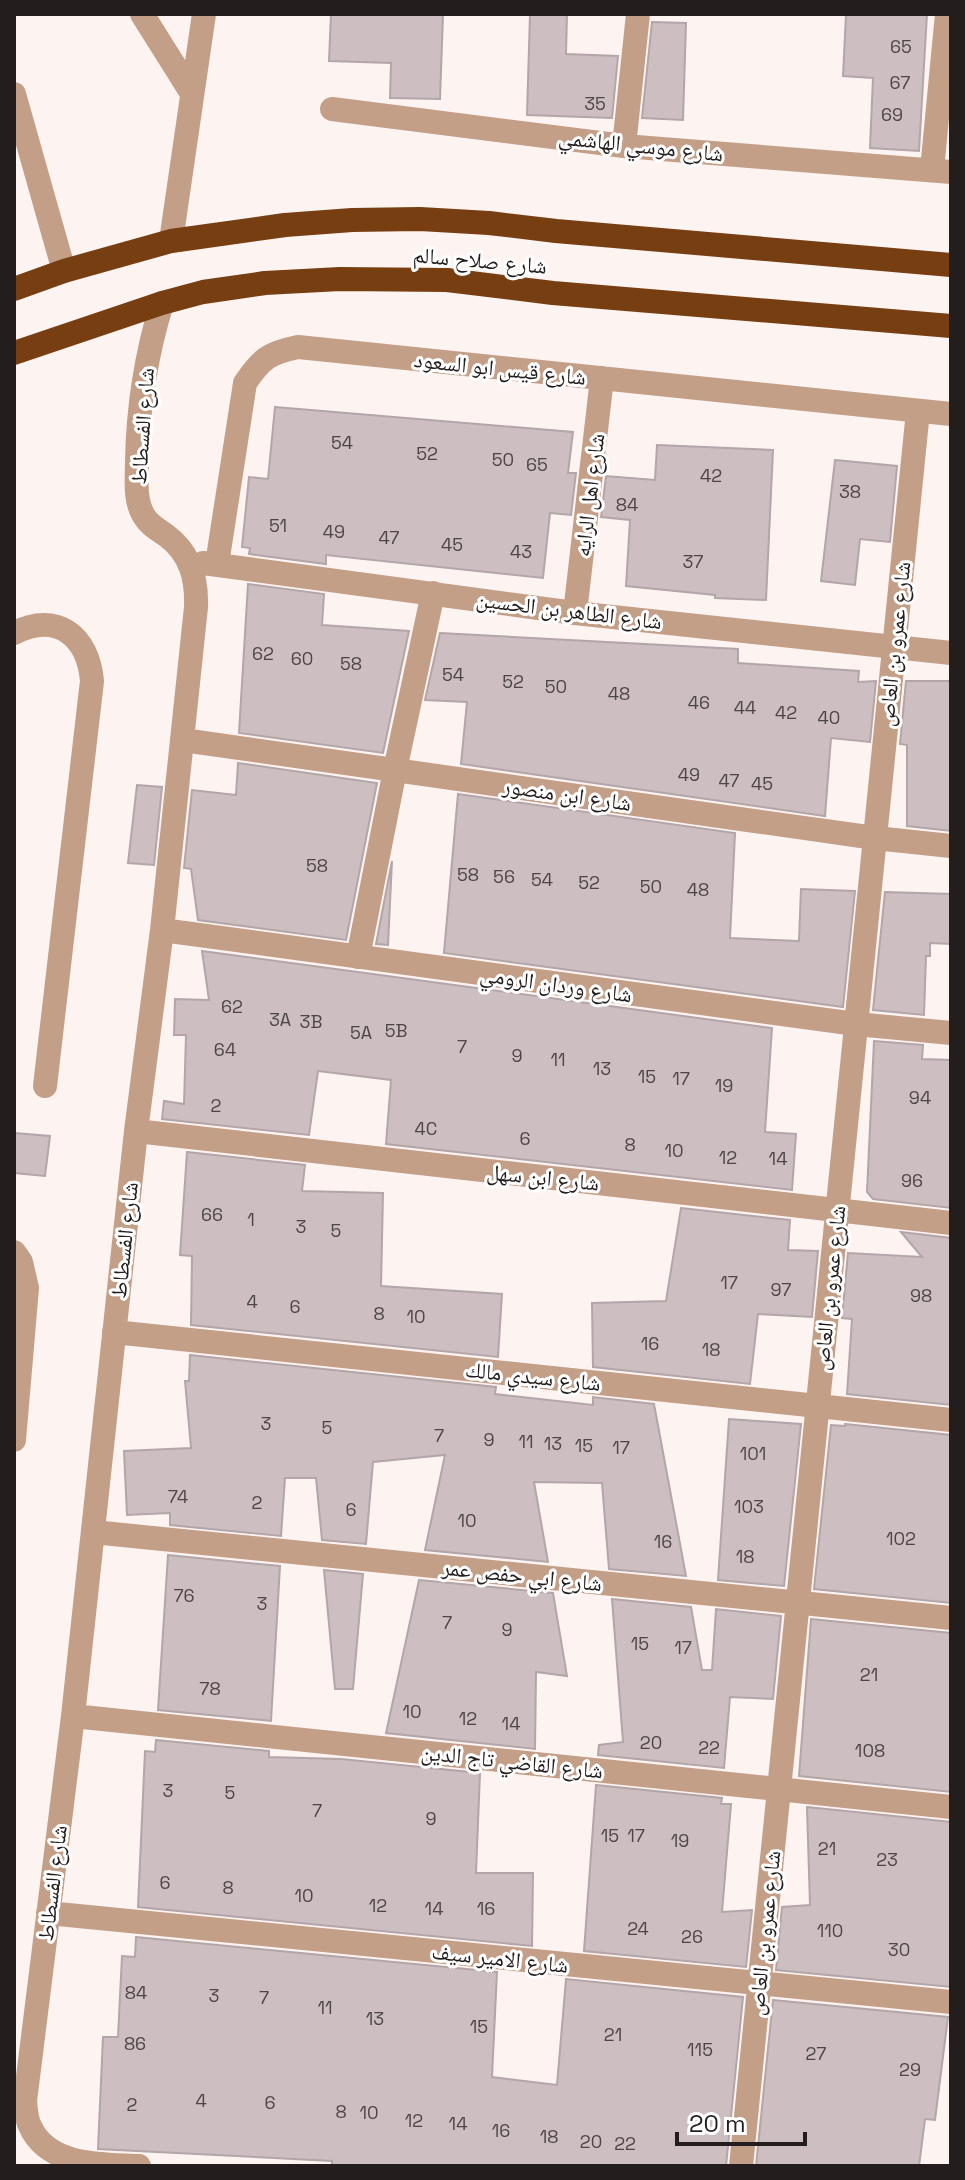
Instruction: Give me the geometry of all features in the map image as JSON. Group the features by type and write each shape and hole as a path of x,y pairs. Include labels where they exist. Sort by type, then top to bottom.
{"highway":[{"name":"شارع صلاح سالم","path":"14,289 64,271 171,241 285,225 420,219 951,265"},
{"name":"شارع صلاح سالم","path":"14,353 203,292 265,283 340,279 447,280 553,293 951,326"}],"street":[{"path":"142,14 191,92"},
{"path":"171,241 204,14"},
{"path":"624,146 638,14"},
{"path":"941,171 947,14"},
{"path":"14,94 64,271"},
{"name":"شارع موسي الهاشمي","path":"332,109 624,146 941,171"},
{"name":"شارع الفسطاط","path":"139,2166 88,2163 63,2157 42,2145 28,2125 25,2101 73,1716 136,1131 183,740 197,589 188,561 171,539 145,518 138,502 140,396 162,303"},
{"name":"شارع قيس ابو السعود","path":"217,564 245,383 259,363 274,352 298,347 951,414"},
{"name":"شارع اهل الرايه","path":"575,613 602,378"},
{"name":"شارع عمرو بن العاص","path":"741,2166 918,411"},
{"name":"شارع الطاهر بن الحسين","path":"188,561 575,613 951,653"},
{"path":"358,957 433,593"},
{"path":"14,633 28,626 48,625 67,630 81,643 90,661 92,681 45,1086"},
{"name":"شارع ابن منصور","path":"183,740 875,838 951,846"},
{"name":"شارع وردان الرومي","path":"162,930 856,1024 951,1033"},
{"name":"شارع ابن سهل","path":"136,1131 951,1223"},
{"path":"14,1252 21,1262 27,1288 14,1440"},
{"name":"شارع سيدي مالك","path":"114,1332 951,1420"},
{"name":"شارع ابي حفص عمر","path":"93,1532 951,1618"},
{"name":"شارع القاضي تاج الدين","path":"73,1716 951,1807"},
{"name":"شارع الامير سيف","path":"48,1913 951,2002"}],"building":[{"path":"331,14 443,14 440,99 390,98 391,63 329,61"},
{"path":"530,14 567,14 566,54 618,56 612,118 527,115"},
{"path":"846,14 927,14 919,151 870,148 873,78 843,76"},
{"path":"652,22 686,23 683,120 642,118"},
{"path":"275,407 573,432 568,473 576,473 571,515 550,513 543,578 326,555 326,564 249,554 250,548 242,547 249,477 268,479"},
{"path":"657,445 773,450 766,600 715,598 715,595 626,586 630,520 601,517 606,476 655,480"},
{"path":"835,460 897,466 890,542 860,539 855,585 821,581"},
{"path":"248,584 324,594 322,625 409,631 383,753 239,733"},
{"path":"440,633 738,649 738,663 859,671 858,682 876,681 870,742 831,738 825,816 461,764 467,702 425,700"},
{"path":"906,681 951,681 951,831 907,826 907,745 900,744"},
{"path":"238,763 377,783 346,940 198,920 191,869 184,868 192,790 236,795"},
{"path":"137,785 162,787 154,865 128,863"},
{"path":"458,794 735,833 730,938 799,941 801,889 855,891 843,1007 444,953"},
{"path":"392,861 388,945 376,944"},
{"path":"885,892 951,894 951,944 930,943 930,956 926,956 924,1015 873,1010"},
{"path":"202,951 772,1028 765,1132 796,1134 792,1190 386,1144 391,1080 318,1071 309,1135 162,1119 164,1101 184,1104 186,1035 174,1035 175,999 209,1000"},
{"path":"874,1041 923,1045 922,1059 951,1060 951,1208 873,1199 867,1192"},
{"path":"14,1133 50,1136 45,1176 14,1173"},
{"path":"187,1152 305,1165 302,1191 383,1193 381,1286 502,1294 498,1357 191,1325 192,1256 180,1255"},
{"path":"681,1208 790,1220 788,1250 818,1251 812,1317 758,1314 750,1384 593,1367 592,1303 666,1301"},
{"path":"901,1232 951,1238 951,1405 847,1394 852,1319 842,1318 848,1253 922,1257"},
{"path":"190,1355 496,1387 495,1394 593,1405 593,1397 654,1404 686,1576 609,1569 602,1483 534,1482 548,1562 425,1550 445,1455 373,1462 366,1544 322,1540 316,1478 285,1478 281,1536 170,1525 170,1513 127,1515 124,1451 191,1448 185,1381 189,1381"},
{"path":"729,1419 801,1424 784,1586 718,1580"},
{"path":"831,1425 951,1435 951,1603 814,1589"},
{"path":"168,1555 280,1566 271,1721 158,1710"},
{"path":"324,1570 363,1574 353,1689 335,1689"},
{"path":"419,1580 553,1593 567,1676 536,1672 535,1749 386,1733"},
{"path":"612,1599 691,1607 702,1670 712,1670 716,1609 781,1616 773,1699 730,1697 724,1768 598,1755 599,1745 623,1742"},
{"path":"811,1619 951,1633 951,1792 799,1776"},
{"path":"156,1740 269,1751 269,1757 341,1759 480,1773 476,1873 533,1873 532,1946 138,1907 145,1751 155,1752"},
{"path":"596,1785 722,1798 721,1804 731,1804 722,1912 752,1910 746,1967 584,1951"},
{"path":"807,1807 951,1822 951,1987 776,1970 782,1907 810,1905"},
{"path":"136,1937 497,1972 492,2077 557,2085 566,1979 743,1997 726,2166 332,2166 332,2161 98,2149 103,2037 118,2037 122,1956 135,1957"},
{"path":"773,2000 948,2017 935,2120 925,2119 919,2166 756,2166"}]}
